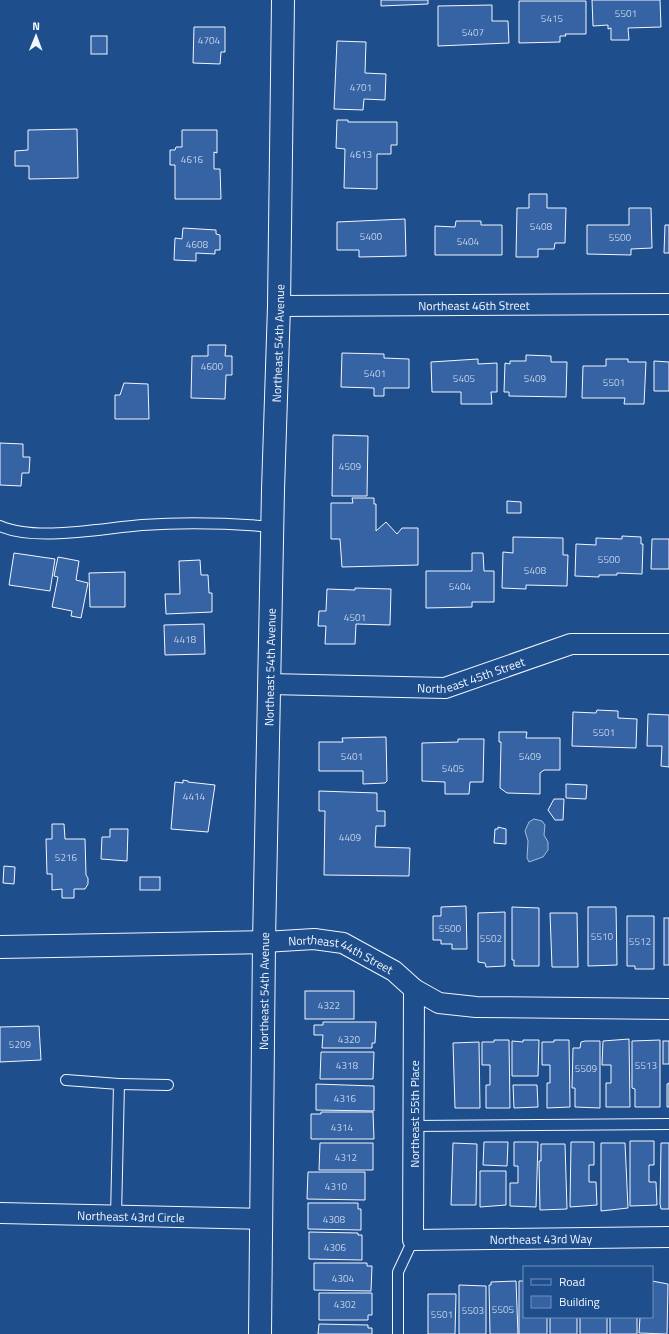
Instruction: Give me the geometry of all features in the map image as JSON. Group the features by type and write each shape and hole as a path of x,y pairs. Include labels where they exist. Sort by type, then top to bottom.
{"street":[{"name":"Northeast 54th Avenue","path":"260,1334 264,942 279,306 283,0"},
{"name":"Northeast 46th Street","path":"279,306 669,304"},
{"name":"Northeast 45th Street","path":"269,684 445,688 571,644 669,644"},
{"name":"Northeast 44th Street","path":"0,946 264,942 314,939 343,943 394,972 414,989 439,1003 476,1007 669,1009"},
{"name":"Northeast 55th Place","path":"413,1240 414,989"},
{"name":"Northeast 43rd Circle","path":"0,1213 262,1219"},
{"name":"Northeast 43rd Way","path":"413,1240 669,1237"}],"lane":[{"path":"0,526 29,532 50,533 175,523 211,523 273,527"},
{"path":"66,1080 168,1086"},
{"path":"116,1216 119,1084"},
{"path":"414,1126 669,1124"},
{"path":"398,1334 398,1272 413,1240"}],"water":[{"path":"534,819 542,821 545,825 544,835 548,842 548,850 543,857 529,862 527,858 528,841 525,831 529,822"}],"building":[{"path":"381,0 428,0 428,4 381,6"},
{"path":"592,0 660,0 661,27 628,28 629,40 611,40 611,28 608,29 608,25 593,26"},
{"path":"519,1 586,1 586,34 565,34 566,36 560,36 560,42 519,43"},
{"path":"492,5 492,21 508,21 509,43 438,46 438,6"},
{"path":"194,27 225,27 225,52 221,52 220,64 193,63"},
{"path":"91,36 107,36 107,54 91,54"},
{"path":"337,41 366,42 365,73 386,74 385,100 364,99 363,110 334,109"},
{"path":"337,120 348,120 348,122 397,122 397,145 391,145 391,154 377,154 377,189 344,188 345,149 336,148"},
{"path":"77,129 78,178 29,179 29,166 15,166 15,151 28,150 28,130"},
{"path":"182,130 217,130 217,153 214,152 214,169 220,169 221,199 175,199 175,165 170,165 170,150 175,150 176,147 182,147"},
{"path":"529,194 547,194 547,208 566,208 565,243 555,243 554,249 538,249 538,257 516,257 517,208 529,208"},
{"path":"629,208 651,208 652,248 631,249 631,255 587,254 587,225 629,225"},
{"path":"405,219 406,256 359,257 359,250 337,250 337,222"},
{"path":"456,221 481,221 481,225 502,225 502,255 435,255 435,226 455,227"},
{"path":"665,225 669,225 669,253 664,253"},
{"path":"183,228 216,230 216,234 220,235 220,250 215,250 215,254 196,253 196,261 174,260 175,238 182,239"},
{"path":"208,345 226,345 225,356 232,356 232,375 226,375 225,399 191,398 192,356 208,356"},
{"path":"342,353 384,354 384,358 409,359 409,388 384,388 384,396 374,396 374,388 341,387"},
{"path":"526,355 551,356 551,362 567,362 566,397 509,396 509,392 504,392 505,363 510,364 510,361 526,361"},
{"path":"478,359 478,364 497,363 497,392 491,392 492,404 461,404 461,392 432,392 431,362"},
{"path":"606,359 628,359 628,362 646,362 644,404 624,404 625,398 582,398 583,366 606,366"},
{"path":"654,361 669,362 669,391 654,391"},
{"path":"124,383 148,384 149,419 115,419 115,395 120,395"},
{"path":"333,435 368,436 367,496 332,496"},
{"path":"0,443 23,444 23,457 30,457 29,473 22,473 21,486 0,485"},
{"path":"352,498 374,498 374,504 376,504 376,531 386,522 397,534 402,528 418,528 418,565 342,567 340,539 331,539 331,503 353,503"},
{"path":"507,501 521,502 521,513 507,513"},
{"path":"622,536 641,537 641,544 643,544 642,574 617,573 617,575 599,575 599,577 575,576 576,544 596,545 596,538 622,539"},
{"path":"513,537 563,538 563,555 568,555 567,586 526,585 526,589 502,588 503,552 513,553"},
{"path":"652,539 669,539 669,569 651,569"},
{"path":"14,553 55,559 50,591 9,585"},
{"path":"472,553 483,553 484,571 494,571 494,602 472,602 472,607 426,608 426,571 472,571"},
{"path":"58,557 79,561 76,580 88,583 81,618 71,616 72,611 52,607 58,577 54,576"},
{"path":"200,560 201,575 208,575 209,593 212,593 212,612 166,614 165,594 180,594 179,561"},
{"path":"125,572 125,607 90,607 89,573"},
{"path":"355,588 391,589 390,625 356,624 355,644 325,644 326,626 318,626 319,611 326,611 327,589 355,590"},
{"path":"204,624 205,654 165,655 164,625"},
{"path":"597,710 618,711 618,718 637,719 636,748 572,746 573,712 596,713"},
{"path":"648,714 669,715 669,767 661,766 662,746 647,746"},
{"path":"499,732 527,732 526,738 560,738 560,770 544,770 540,773 540,794 507,793 500,788 501,742 499,742"},
{"path":"386,737 387,781 385,783 363,784 363,771 319,771 319,742 343,742 342,738"},
{"path":"458,739 484,739 483,782 470,782 469,794 445,794 445,782 422,781 422,743 458,742"},
{"path":"183,780 188,782 215,785 208,832 171,829 175,782 183,783"},
{"path":"566,784 587,785 586,799 566,798"},
{"path":"319,791 377,793 377,811 385,811 385,826 376,826 375,847 410,848 409,876 324,875 325,811 319,811"},
{"path":"554,799 564,799 563,820 555,820 548,810"},
{"path":"52,824 64,824 65,839 85,839 86,875 88,878 88,884 85,889 74,889 74,898 62,898 62,889 52,890 52,874 47,874 46,839 52,839"},
{"path":"498,827 506,829 506,844 494,843 495,829 498,829"},
{"path":"110,829 128,829 127,861 101,859 102,837 110,837"},
{"path":"4,866 15,867 14,884 3,883"},
{"path":"140,877 160,877 160,890 140,890"},
{"path":"466,906 467,949 452,949 452,944 441,944 441,940 433,940 433,916 441,916 441,907"},
{"path":"512,907 539,908 539,966 514,966 514,960 512,960"},
{"path":"588,907 616,907 617,965 588,966"},
{"path":"505,912 505,966 486,967 485,963 478,962 478,913"},
{"path":"550,913 577,913 578,967 552,967"},
{"path":"627,916 654,916 654,969 635,969 635,966 627,966"},
{"path":"664,918 669,918 669,965 664,965"},
{"path":"305,991 354,991 354,1019 305,1019"},
{"path":"323,1022 376,1022 375,1043 372,1043 372,1048 322,1048 323,1035 314,1035 314,1025 323,1025"},
{"path":"39,1026 41,1060 0,1062 0,1027"},
{"path":"629,1039 630,1107 606,1107 606,1083 611,1083 611,1065 602,1065 603,1041"},
{"path":"494,1040 509,1040 510,1108 486,1108 486,1085 490,1085 490,1065 482,1065 482,1042 494,1042"},
{"path":"523,1040 539,1040 538,1076 512,1076 512,1041 523,1042"},
{"path":"554,1040 569,1040 570,1107 547,1108 547,1083 550,1083 550,1065 542,1065 542,1042 554,1042"},
{"path":"660,1040 660,1107 635,1107 635,1089 632,1088 632,1041"},
{"path":"600,1041 600,1108 575,1107 575,1088 572,1088 573,1048 580,1048 581,1042"},
{"path":"663,1041 669,1041 669,1064 663,1064"},
{"path":"479,1042 480,1108 455,1108 453,1043"},
{"path":"321,1052 374,1052 373,1079 320,1079"},
{"path":"669,1083 669,1107 667,1107 667,1084"},
{"path":"316,1084 374,1086 374,1111 316,1110"},
{"path":"513,1085 537,1085 538,1107 514,1108"},
{"path":"321,1112 373,1112 374,1139 311,1139 311,1114 321,1114"},
{"path":"630,1141 654,1141 654,1165 649,1165 649,1182 656,1182 657,1205 630,1206"},
{"path":"484,1142 508,1142 507,1166 483,1165"},
{"path":"514,1142 538,1142 536,1207 510,1206 510,1183 518,1183 518,1166 514,1166"},
{"path":"571,1142 594,1142 594,1165 589,1165 589,1182 596,1182 597,1205 570,1207"},
{"path":"320,1143 373,1143 373,1170 319,1170"},
{"path":"453,1143 477,1144 476,1205 451,1205"},
{"path":"601,1143 625,1143 628,1208 601,1211"},
{"path":"661,1143 669,1143 669,1209 661,1209 660,1204"},
{"path":"541,1144 565,1144 567,1209 540,1210 539,1161 541,1161"},
{"path":"480,1171 506,1171 506,1205 480,1207"},
{"path":"308,1172 365,1172 365,1200 307,1199"},
{"path":"308,1203 358,1203 358,1209 361,1209 361,1230 308,1229"},
{"path":"309,1232 358,1233 358,1235 362,1235 362,1260 309,1259"},
{"path":"314,1263 367,1263 367,1266 372,1266 371,1291 314,1290"},
{"path":"516,1281 518,1334 490,1334 489,1285 491,1285 491,1282"},
{"path":"519,1281 523,1281 523,1318 547,1318 547,1334 519,1334"},
{"path":"653,1281 668,1284 667,1334 639,1333 640,1318 653,1318"},
{"path":"459,1285 486,1286 486,1334 459,1334"},
{"path":"319,1293 372,1293 372,1315 368,1315 368,1320 319,1320"},
{"path":"428,1294 456,1294 455,1334 428,1334"},
{"path":"550,1318 577,1318 577,1334 550,1334"},
{"path":"580,1318 607,1318 607,1334 580,1334"},
{"path":"610,1318 637,1318 637,1334 610,1334"},
{"path":"319,1324 368,1325 368,1328 372,1328 372,1334 318,1334"}]}
